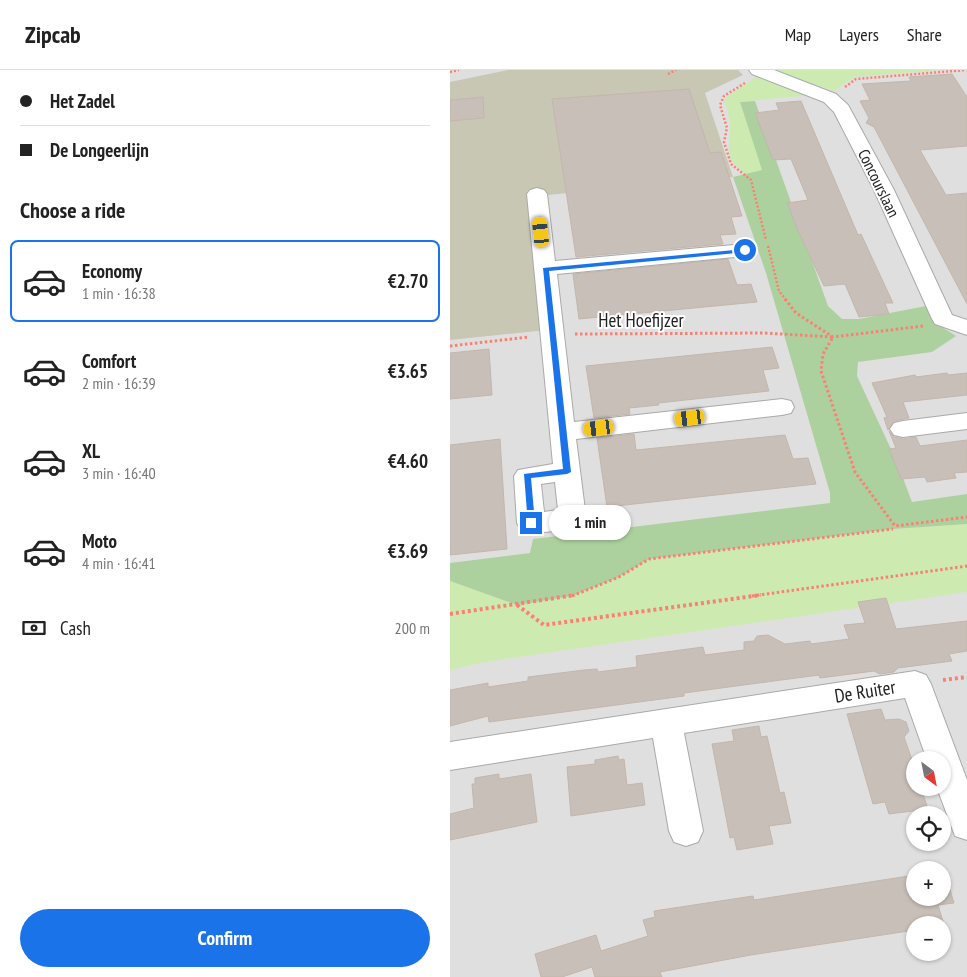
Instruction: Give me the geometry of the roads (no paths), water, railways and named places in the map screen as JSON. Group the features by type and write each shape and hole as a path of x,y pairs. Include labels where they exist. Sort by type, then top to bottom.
{"street":[{"name":"Concourslaan","path":"760,71 830,98 842,109 875,174 943,319 967,328"},
{"path":"537,194 567,472"},
{"path":"545,269 745,250"},
{"path":"563,432 782,407"},
{"path":"903,429 967,421"},
{"name":"De Ruiter","path":"450,756 666,721 916,684 967,825"},
{"path":"666,721 686,831"}]}
